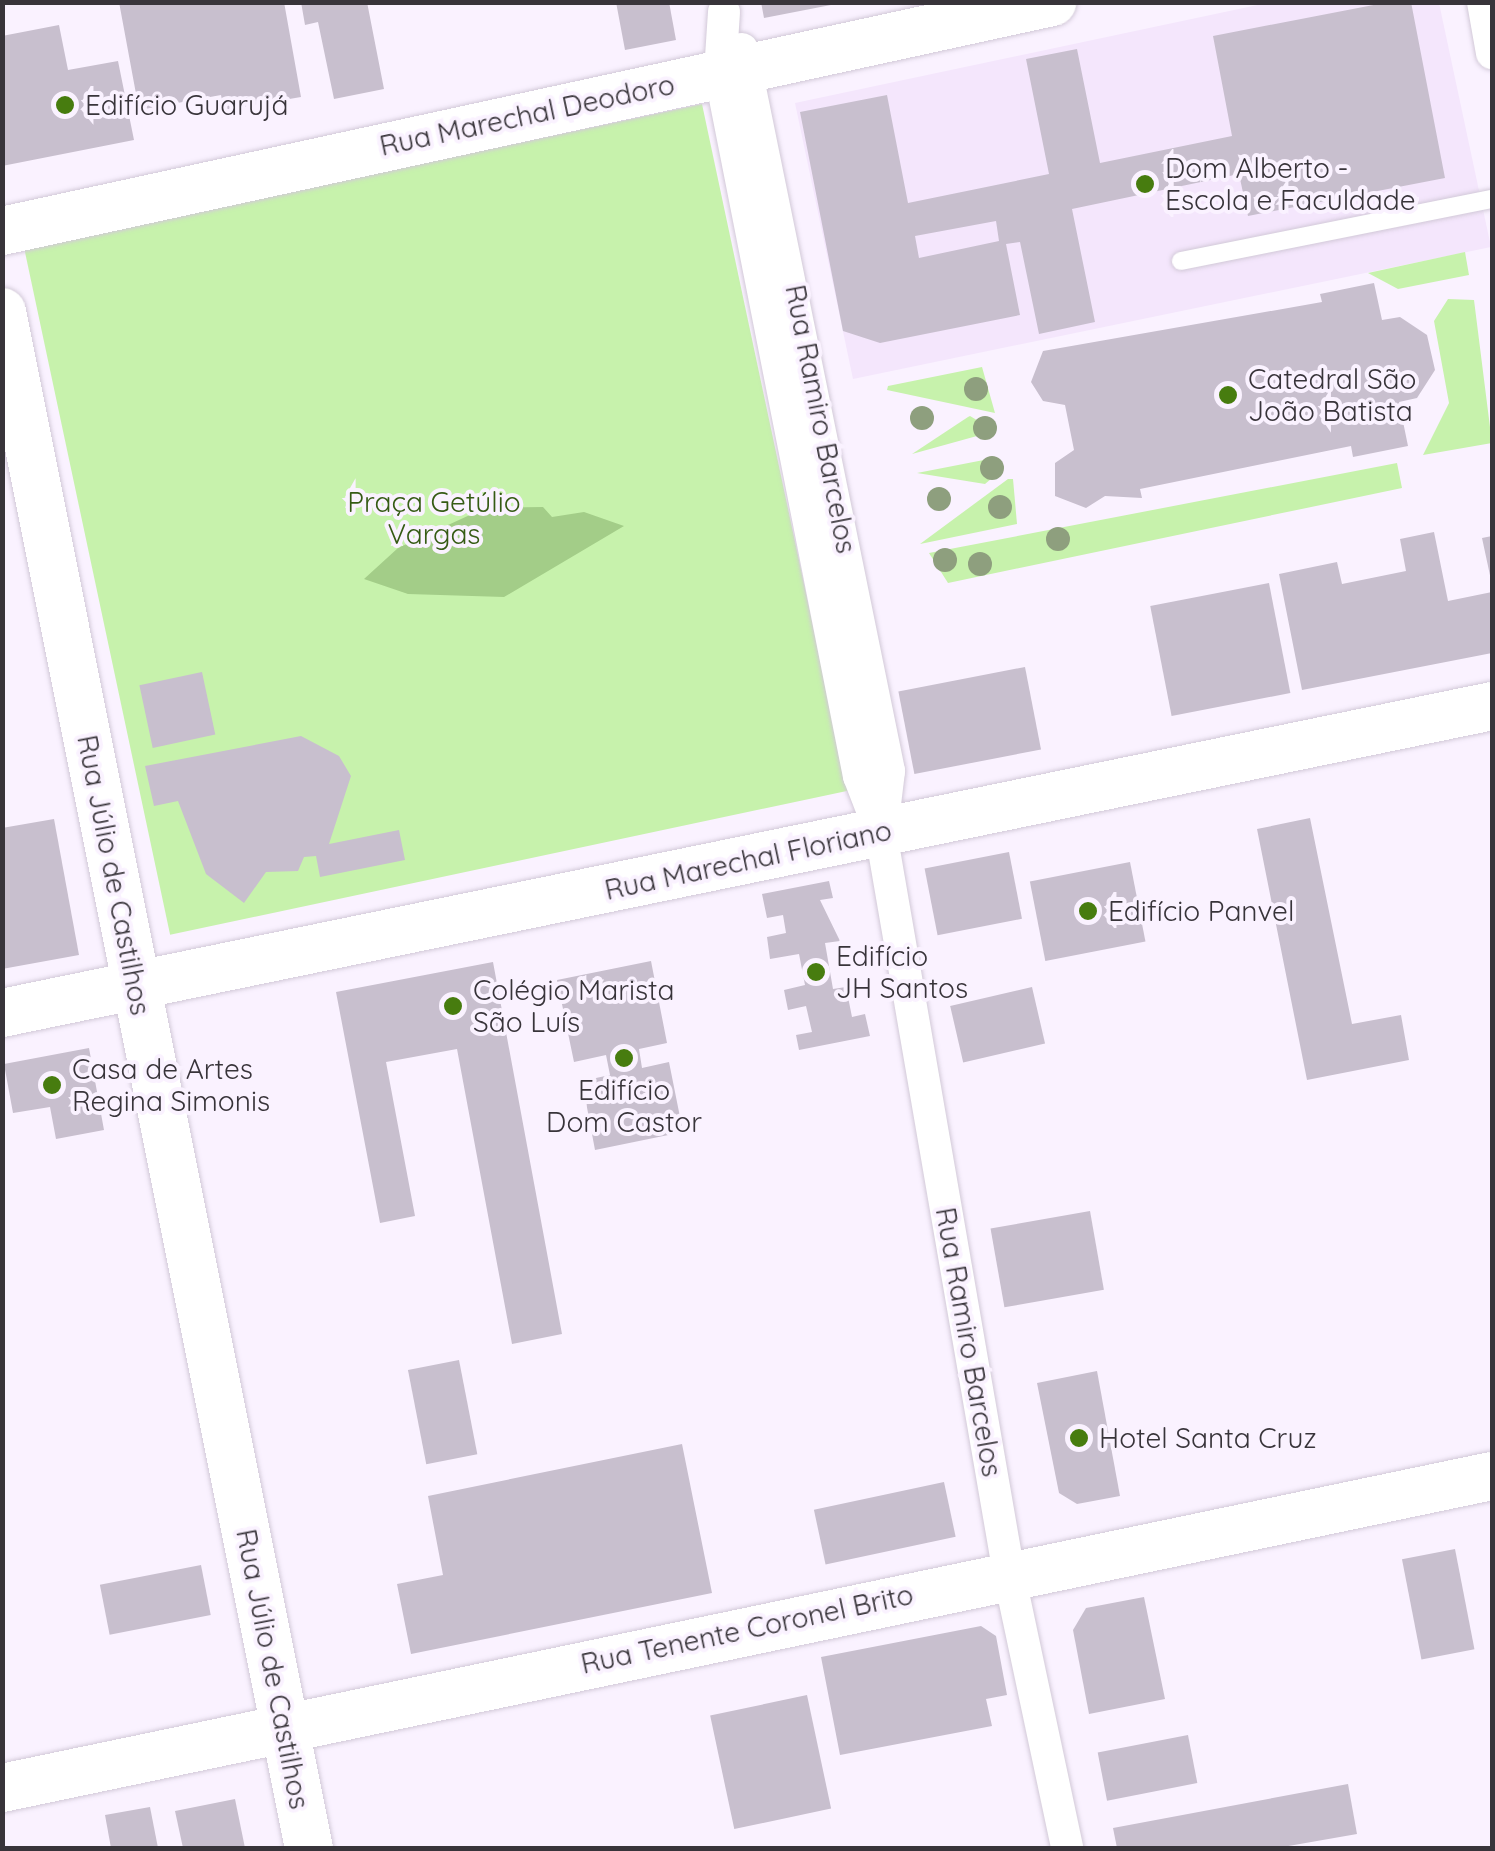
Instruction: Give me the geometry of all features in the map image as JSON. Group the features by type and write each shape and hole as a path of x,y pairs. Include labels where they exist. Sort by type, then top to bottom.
{"street":[{"name":"Rua Marechal Deodoro","path":"2,230 1052,2"},
{"name":"Rua Ramiro Barcelos","path":"723,7 889,771 881,833 1009,1574 1067,1848"},
{"path":"1487,9 1492,53"},
{"name":"Rua Júlio de Castilhos","path":"2,312 309,1848"},
{"name":"Rua Marechal Floriano","path":"2,1014 1492,706"},
{"name":"Rua Tenente Coronel Brito","path":"2,1788 1009,1574 1492,1476"}],"lane":[{"path":"1181,261 1492,200"}],"shaded area":[{"name":"Dom Alberto - Escola e Faculdade","path":"1267,3 1439,3 1491,247 853,379 795,103"},
{"path":"543,507 552,517 584,512 624,526 504,597 408,594 364,579 398,548 485,508"}],"green space":[{"name":"Praça Getúlio Vargas","path":"702,104 848,791 170,935 24,248"},
{"path":"1465,252 1469,275 1398,289 1368,273"},
{"path":"1448,299 1474,300 1492,443 1423,455 1449,403 1434,321"},
{"path":"982,367 995,413 887,390 888,386"},
{"path":"968,417 995,431 912,454"},
{"path":"994,458 1004,468 985,484 917,473"},
{"path":"1397,463 1402,488 948,583 929,553"},
{"path":"1008,479 1013,479 1017,524 920,544"}],"building":[{"path":"119,2 284,2 301,97 224,110 221,95 139,110"},
{"path":"301,2 367,2 384,89 334,99 318,22 305,25"},
{"path":"616,2 669,2 676,40 625,50"},
{"path":"761,2 836,2 836,4 764,18"},
{"path":"1389,2 1411,2 1445,178 1248,216 1239,174 1072,209 1095,322 1039,334 1020,242 1006,244 1020,315 880,343 843,331 800,112 887,95 908,203 1049,174 1026,59 1077,49 1100,163 1232,136 1213,36","holes":["996,221 999,241 919,258 915,236"]},
{"name":"Edifício Guarujá","path":"59,25 68,70 118,61 134,140 2,166 2,36"},
{"name":"Catedral São João Batista","path":"1374,283 1382,320 1400,317 1427,335 1435,370 1417,398 1399,402 1408,446 1353,457 1351,446 1140,489 1142,498 1105,496 1086,508 1055,496 1055,463 1074,450 1065,405 1043,401 1031,382 1043,351 1322,302 1320,294"},
{"path":"1434,532 1448,601 1492,592 1492,653 1302,690 1279,574 1337,562 1342,584 1406,571 1400,539"},
{"path":"1492,536 1492,580 1491,580 1482,538"},
{"path":"1269,583 1290,693 1172,716 1150,606"},
{"path":"1025,667 1041,749 914,774 898,692"},
{"path":"202,672 215,735 153,748 139,685"},
{"path":"301,736 339,756 351,776 329,844 399,830 405,860 320,877 316,856 304,857 298,871 266,872 244,903 206,874 178,801 154,806 145,766"},
{"path":"1310,818 1352,1024 1401,1015 1409,1060 1307,1080 1257,829"},
{"path":"54,819 79,955 2,969 2,828"},
{"path":"1009,852 1022,919 938,935 925,868"},
{"name":"Edifício Panvel","path":"1130,862 1145,942 1045,961 1030,881"},
{"name":"Edifício JH Santos","path":"829,881 833,898 820,900 840,941 825,943 833,989 846,987 852,1017 865,1014 870,1036 799,1050 796,1035 812,1032 806,1006 788,1010 784,990 805,985 799,954 770,959 767,937 786,933 783,915 767,918 762,894"},
{"name":"Edifício Dom Castor","path":"651,961 667,1043 639,1049 642,1068 669,1062 683,1132 595,1150 582,1081 610,1075 606,1055 574,1062 557,980"},
{"path":"493,962 562,1334 512,1344 457,1049 386,1062 415,1216 380,1223 336,992"},
{"path":"1032,987 1045,1044 963,1062 950,1006"},
{"name":"Casa de Artes Regina Simonis","path":"89,1048 104,1130 56,1139 50,1107 13,1113 4,1064"},
{"path":"1090,1211 1104,1290 1004,1307 991,1229"},
{"path":"459,1360 477,1454 426,1464 408,1370"},
{"name":"Hotel Santa Cruz","path":"1097,1371 1120,1496 1077,1504 1059,1493 1037,1383"},
{"path":"682,1444 712,1593 411,1654 397,1584 443,1575 428,1496"},
{"path":"944,1482 956,1537 826,1564 814,1510"},
{"path":"1455,1549 1474,1649 1421,1659 1402,1559"},
{"path":"201,1565 211,1615 110,1635 100,1585"},
{"path":"1144,1597 1165,1699 1089,1714 1073,1630 1086,1608"},
{"path":"981,1626 996,1636 1007,1695 986,1699 992,1726 840,1755 821,1657"},
{"path":"807,1695 831,1808 734,1829 710,1716"},
{"path":"1188,1735 1197,1783 1107,1801 1098,1753"},
{"path":"1348,1784 1357,1834 1277,1848 1117,1848 1113,1828"},
{"path":"235,1799 245,1848 183,1848 175,1811"},
{"path":"150,1807 158,1848 111,1848 105,1815"}],"place":[{"name":"Edifício Guarujá","path":"65,105"},
{"name":"Dom Alberto - Escola e Faculdade","path":"1145,184"},
{"name":"Catedral São João Batista","path":"1228,395"},
{"name":"Edifício Panvel","path":"1088,911"},
{"name":"Edifício JH Santos","path":"816,972"},
{"name":"Colégio Marista São Luís","path":"453,1006"},
{"name":"Edifício Dom Castor","path":"624,1058"},
{"name":"Casa de Artes Regina Simonis","path":"52,1085"},
{"name":"Hotel Santa Cruz","path":"1079,1438"}]}
